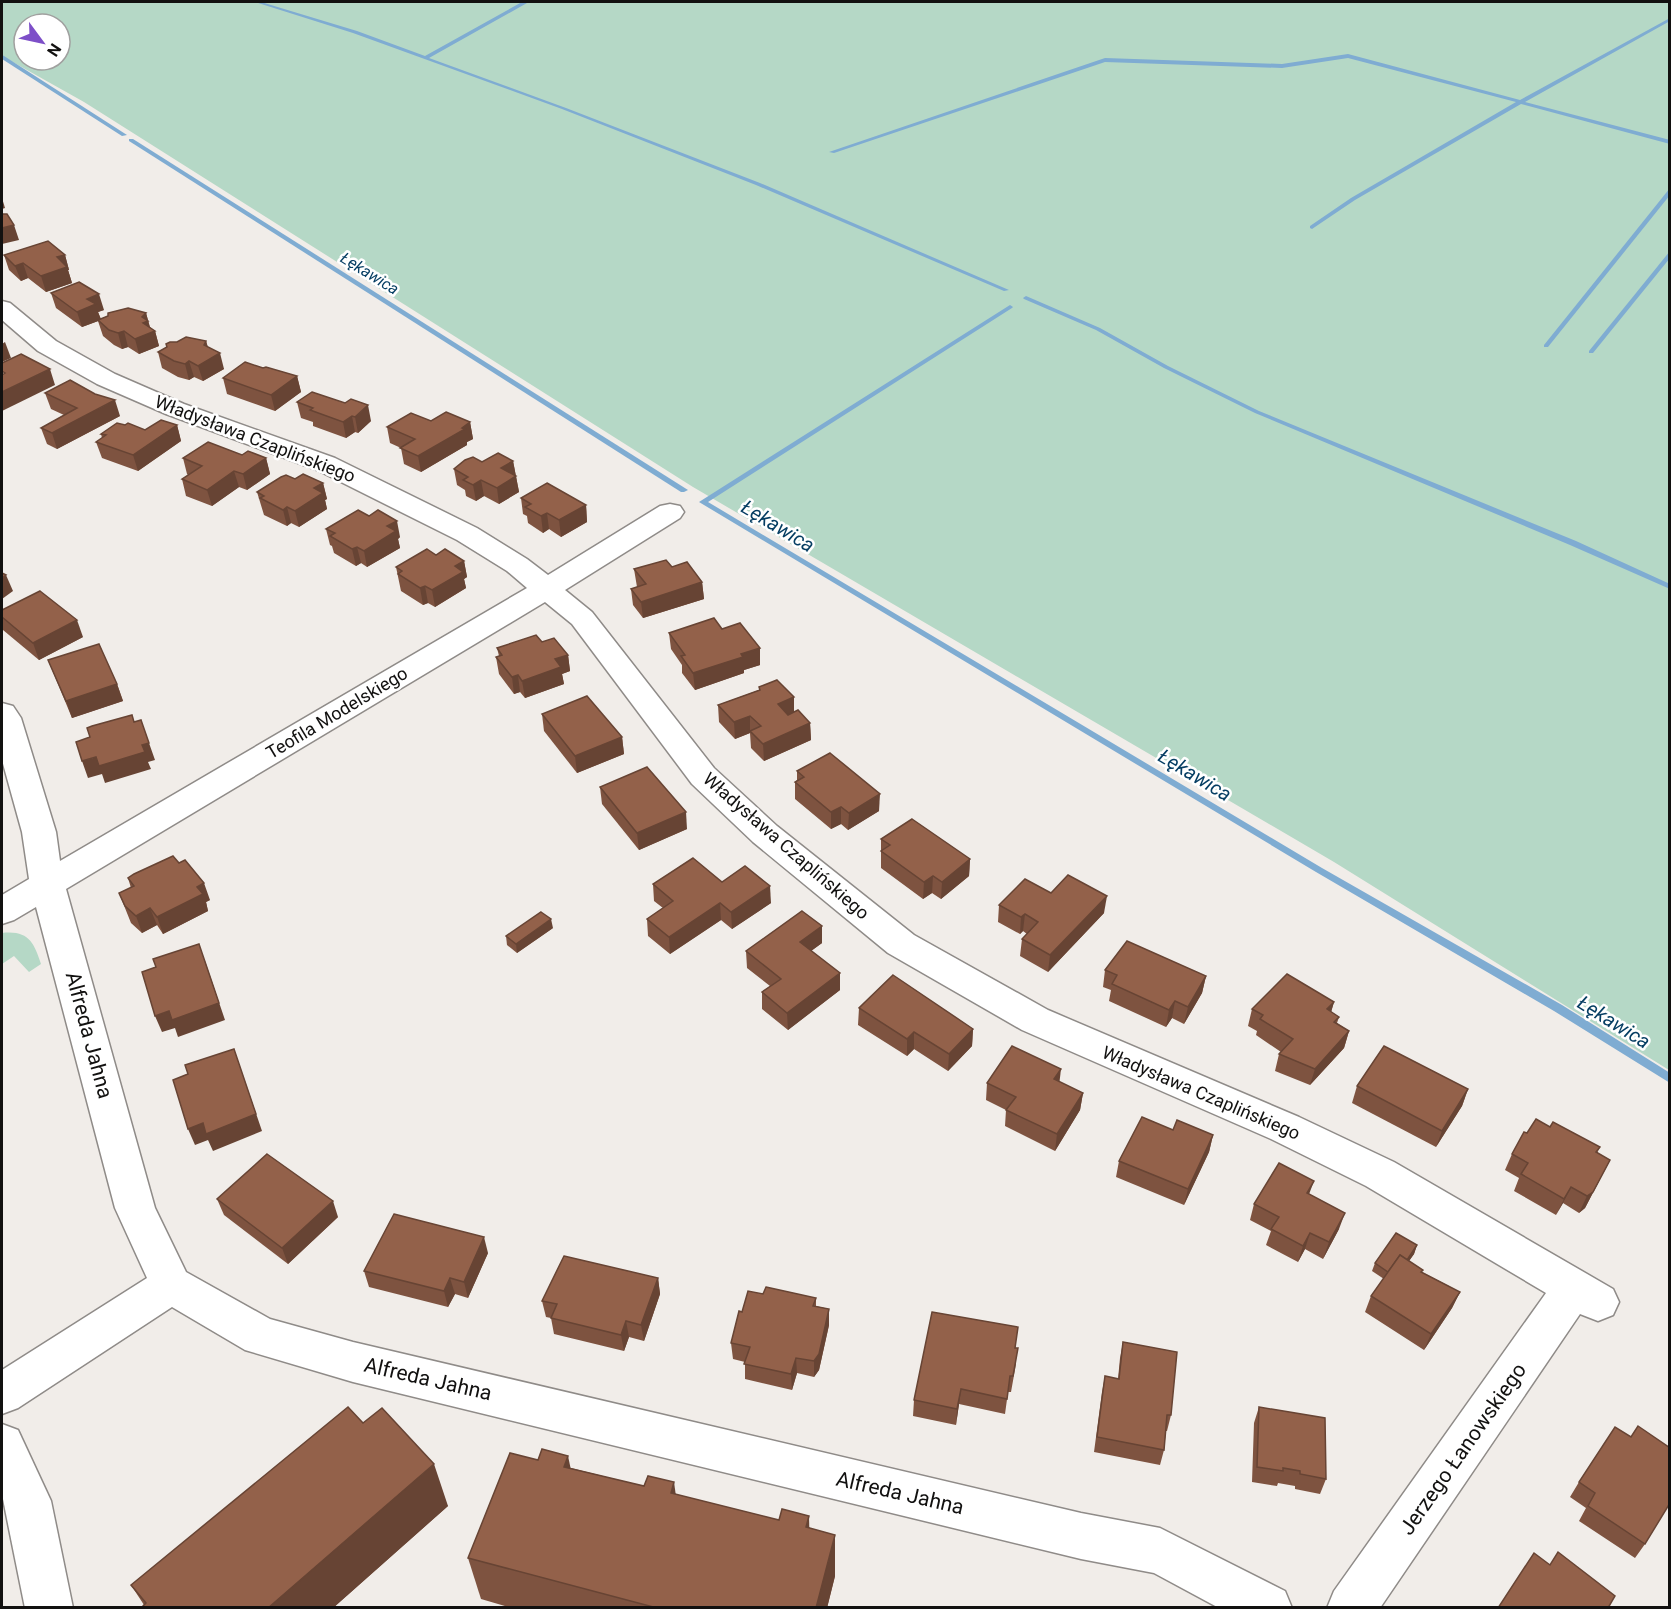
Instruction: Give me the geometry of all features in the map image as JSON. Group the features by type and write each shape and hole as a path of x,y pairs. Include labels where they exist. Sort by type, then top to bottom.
{"street":[{"name":"Władysława Czaplińskiego","path":"2,308 47,346 106,379 175,409 326,464 467,534 517,565 582,618 703,776 765,834 901,944 1035,1020 1285,1128 1380,1174 1586,1295"},
{"name":"Teofila Modelskiego","path":"2,911 548,588 670,512"},
{"name":"Alfreda Jahna","path":"2,713 39,832 47,885 135,1208 171,1285 260,1336 353,1362 1081,1536 1160,1551 1268,1608"},
{"path":"2,1394 171,1285"},
{"name":"Jerzego Łanowskiego","path":"1351,1608 1586,1295"},
{"path":"2,1445 28,1501 49,1608"}],"green space":[{"path":"2,2 1669,2 1669,1070 1334,862 693,487 84,102 31,72 72,72 72,12 12,12 12,62 2,56"},
{"path":"2,933 18,933 29,939 36,949 41,964 29,972 14,956 2,964"}],"building":[{"path":"2,214 7,214 14,225 2,228"},
{"path":"48,241 65,255 57,257 67,267 41,276 23,263 15,266 4,255"},
{"path":"79,282 99,294 87,299 96,304 77,312 51,293"},
{"path":"128,308 146,313 142,317 148,321 143,323 155,331 135,339 124,331 118,333 109,330 98,320 108,316 108,313"},
{"path":"186,337 206,341 204,345 220,353 198,366 189,361 185,364 174,361 158,352 167,347 166,344"},
{"path":"21,354 50,369 2,392 2,375 5,373 2,371 2,363"},
{"path":"245,362 297,376 271,395 223,378"},
{"path":"70,380 95,394 115,400 52,433 41,428 77,408 45,393"},
{"path":"312,392 345,403 351,399 368,405 355,417 352,416 343,422 310,410 313,408 297,402"},
{"path":"446,412 470,422 462,428 465,429 418,456 400,448 415,439 387,427 411,413 431,421"},
{"path":"161,420 177,425 133,455 96,442 106,435 101,434 117,423 125,425 128,423 145,430"},
{"path":"208,442 242,455 248,451 266,458 243,474 234,471 207,490 182,479 202,466 183,458"},
{"path":"498,453 513,461 501,468 516,476 497,488 481,480 473,485 463,480 468,477 454,469 473,457 482,462"},
{"path":"303,474 323,483 314,488 323,493 295,511 287,507 283,510 260,498 264,496 257,492 286,475 295,479"},
{"path":"547,483 586,505 559,520 547,513 541,516 525,507 531,504 521,498"},
{"path":"358,510 369,516 378,510 397,521 387,526 396,531 364,551 357,547 352,549 330,536 335,533 326,529"},
{"path":"427,549 436,555 445,549 464,561 455,566 463,572 432,590 425,586 420,588 398,574 402,571 396,567"},
{"path":"666,560 672,567 687,562 702,582 641,602 631,589 646,584 634,569"},
{"path":"40,591 77,620 33,643 2,617 2,610"},
{"path":"714,618 722,629 740,623 760,648 741,654 743,657 693,673 681,656 685,655 669,633"},
{"path":"536,635 542,642 554,638 568,655 555,659 561,667 522,681 518,675 512,677 496,657 502,655 497,648"},
{"path":"99,644 117,684 66,701 48,660"},
{"path":"777,680 794,697 778,704 788,715 798,710 810,723 763,744 750,731 761,726 750,716 734,722 718,705 760,690 759,687"},
{"path":"587,696 622,737 575,756 542,714"},
{"path":"132,715 134,722 141,720 149,743 142,745 145,752 99,766 96,757 82,761 76,742 90,737 87,728"},
{"path":"830,753 880,794 849,813 841,807 831,812 795,782 804,777 797,771"},
{"path":"647,767 686,812 637,833 600,787"},
{"path":"912,819 970,859 942,882 933,876 924,882 881,851 890,845 881,839"},
{"path":"173,856 179,863 185,860 204,883 197,887 203,894 157,917 150,908 136,916 125,906 119,893 134,886 128,878"},
{"path":"693,858 722,882 745,866 770,886 731,912 720,903 669,937 647,919 673,901 653,884"},
{"path":"1068,875 1107,896 1050,955 1022,939 1038,922 1025,914 1021,917 999,905 1025,879 1051,893"},
{"path":"802,911 822,926 800,942 840,973 787,1013 762,992 781,979 746,951"},
{"path":"541,912 551,919 516,944 506,936"},
{"path":"1127,941 1206,976 1188,1007 1175,1001 1169,1010 1112,984 1117,975 1105,970"},
{"path":"199,944 219,1003 172,1020 169,1011 155,1016 142,972 156,967 153,959"},
{"path":"1287,974 1334,1002 1327,1009 1339,1017 1334,1022 1349,1031 1315,1069 1279,1054 1293,1039 1260,1019 1263,1015 1252,1009"},
{"path":"893,975 973,1029 949,1054 914,1032 907,1039 859,1008"},
{"path":"1012,1046 1061,1069 1054,1079 1083,1093 1057,1134 1006,1110 1016,1097 987,1083"},
{"path":"1384,1046 1468,1089 1442,1131 1357,1086"},
{"path":"234,1049 256,1114 206,1134 203,1123 188,1129 173,1080 188,1074 185,1065"},
{"path":"1142,1117 1173,1130 1177,1120 1213,1135 1188,1189 1119,1161"},
{"path":"1536,1119 1550,1127 1553,1122 1600,1147 1596,1152 1610,1160 1593,1192 1587,1196 1571,1187 1564,1199 1521,1174 1528,1163 1512,1154 1524,1132 1527,1133"},
{"path":"267,1154 333,1201 282,1248 217,1199"},
{"path":"1279,1163 1314,1181 1307,1193 1345,1213 1329,1242 1310,1233 1303,1246 1271,1229 1279,1217 1254,1204"},
{"path":"394,1214 484,1237 464,1282 450,1278 444,1291 364,1271"},
{"path":"1396,1233 1417,1245 1407,1260 1400,1255 1388,1272 1375,1263"},
{"path":"1400,1255 1423,1270 1421,1272 1460,1292 1431,1334 1371,1296"},
{"path":"564,1256 658,1278 641,1325 626,1321 621,1335 551,1318 557,1304 542,1301"},
{"path":"766,1287 816,1298 813,1306 829,1309 819,1354 814,1361 796,1358 791,1374 744,1364 750,1347 731,1343 739,1311 742,1312 748,1291 763,1294"},
{"path":"932,1312 1018,1327 1015,1348 1018,1348 1013,1376 1010,1376 1007,1399 961,1389 957,1409 914,1400"},
{"path":"1123,1342 1177,1352 1171,1415 1167,1415 1164,1450 1097,1437 1105,1376 1119,1379"},
{"path":"348,1407 363,1423 382,1408 434,1464 268,1608 141,1608 146,1603 131,1585"},
{"path":"1259,1407 1325,1418 1326,1479 1283,1468 1283,1471 1257,1467"},
{"path":"1638,1426 1670,1448 1670,1503 1645,1544 1588,1506 1595,1493 1579,1482 1615,1427 1631,1437"},
{"path":"542,1449 568,1456 564,1467 644,1486 648,1476 674,1482 671,1493 779,1520 782,1509 809,1516 806,1527 835,1535 816,1608 657,1608 468,1558 510,1453 538,1460"},
{"path":"1558,1552 1615,1596 1608,1608 1498,1608 1534,1553 1550,1565"}],"waterway":[{"path":"257,2 355,32 425,58"},
{"path":"425,58 525,2"},
{"path":"1520,102 1670,19"},
{"path":"832,152 1105,60 1282,66 1348,56 1520,102"},
{"name":"Łękawica","path":"2,57 124,135"},
{"path":"425,58 561,108"},
{"path":"1312,227 1353,199 1520,102"},
{"path":"1520,102 1670,142"},
{"path":"564,109 758,184 1006,290"},
{"name":"Łękawica","path":"131,140 684,490"},
{"path":"1546,346 1670,190"},
{"path":"1591,352 1670,253"},
{"path":"1026,298 1098,329 1166,367 1257,412 1573,543 1670,587"},
{"name":"Łękawica","path":"1010,307 703,502 1319,870 1558,1008 1670,1079"}]}
